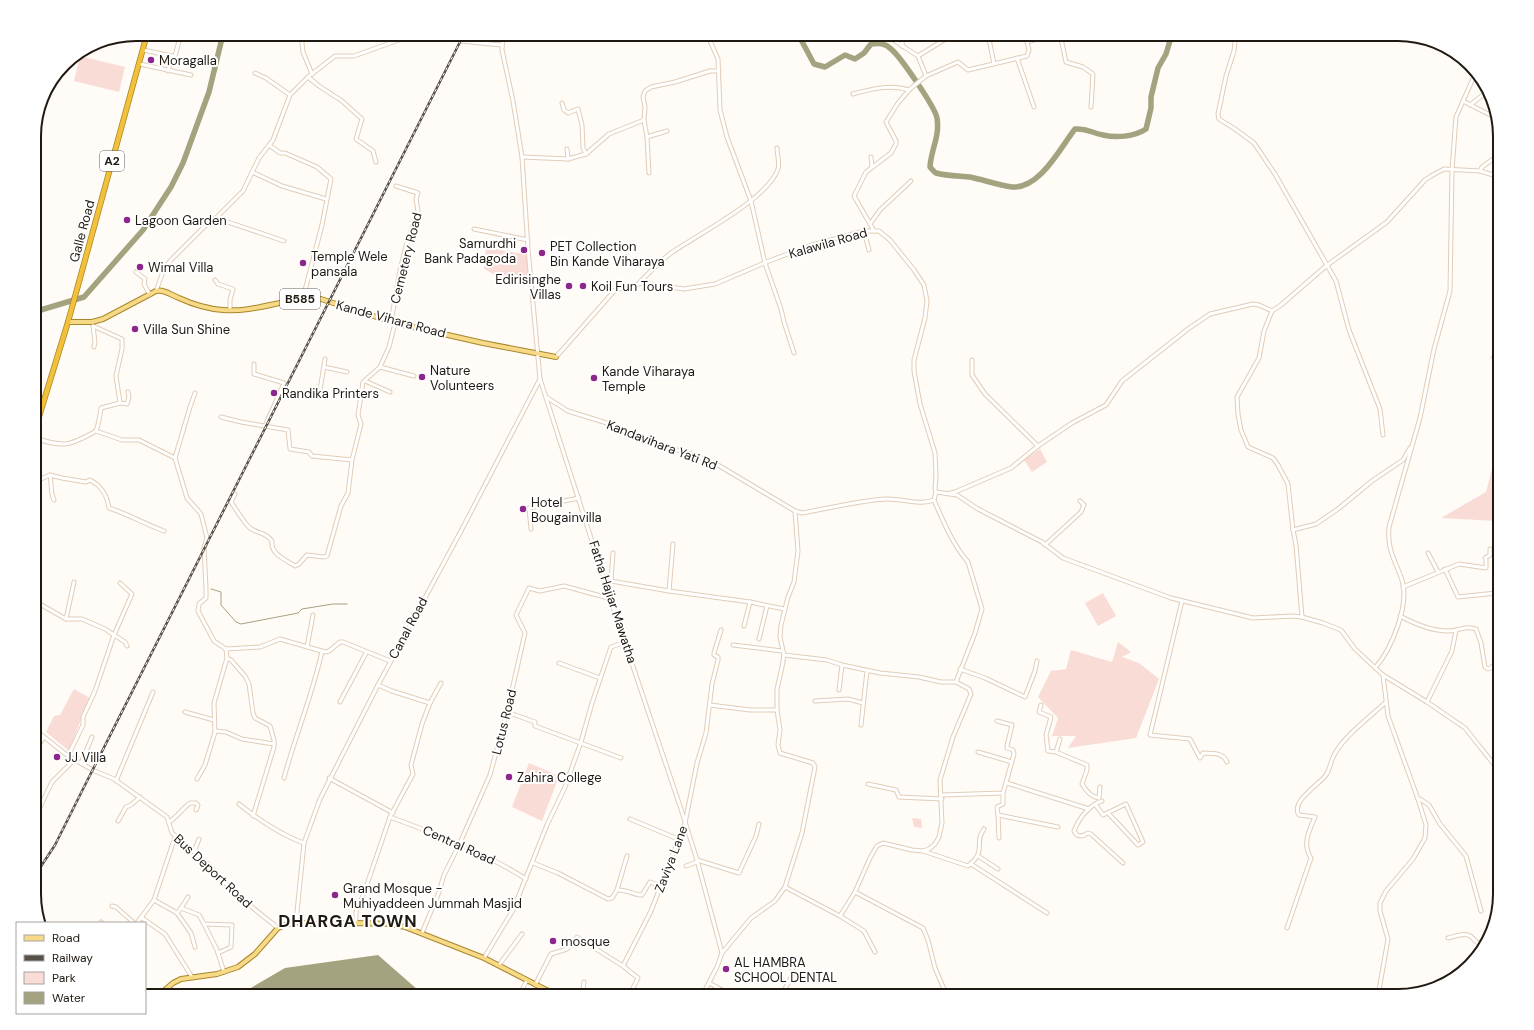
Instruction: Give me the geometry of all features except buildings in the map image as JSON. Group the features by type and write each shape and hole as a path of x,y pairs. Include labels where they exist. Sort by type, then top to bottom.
{"highway":[{"name":"Galle Road","path":"41,410 69,320 145,41"}],"main road":[{"name":"Kande Vihara Road","path":"156,291 161,290 179,298 212,308 230,310 262,308 303,298 321,299 393,322 556,357"},
{"path":"69,320 93,324 156,291"},
{"path":"166,989 173,982 181,979 224,972 238,967 252,956 278,928 296,922 314,924 391,924 422,933 484,958 543,989"}],"street":[{"path":"168,71 172,56 175,56 179,41"},
{"path":"302,41 303,52 312,74"},
{"path":"156,291 164,269 171,260 212,219 216,218 244,191 259,158 269,145 278,129 290,95 308,76 335,56 354,56 398,41"},
{"path":"461,41 501,45"},
{"name":"Fatha Hajiar Mawatha","path":"502,41 501,45 513,100 522,157 540,379 685,823 722,952"},
{"path":"710,41 718,59 720,110 727,137 751,201 765,263 781,309 794,354"},
{"path":"894,41 918,56 925,77"},
{"path":"902,41 902,46"},
{"path":"918,56 942,41"},
{"path":"989,41 994,64"},
{"path":"874,231 854,196 866,172 894,149 896,140 886,122 898,103 925,77 958,62 968,70 1027,56 1029,50 1027,42 1030,41"},
{"path":"1062,41 1066,62 1083,67 1093,74 1091,107"},
{"path":"1237,41 1226,76 1218,114 1219,119 1254,143 1275,174 1326,266 1336,281 1349,330 1380,409 1383,435"},
{"path":"143,50 172,56"},
{"path":"1017,58 1034,107"},
{"path":"140,64 190,75"},
{"path":"649,173 647,137 644,120 645,107 643,97 645,91 651,87 675,82 710,71 719,71"},
{"path":"255,73 266,78 290,95"},
{"path":"308,76 362,119 356,139 373,151 376,162"},
{"path":"1375,668 1390,646 1400,616 1403,587 1402,580 1392,559 1388,540 1389,527 1420,418 1434,348 1450,291 1452,170 1456,117 1473,78"},
{"path":"853,94 874,88 899,88 910,90"},
{"path":"1470,104 1483,94"},
{"path":"1463,101 1491,115"},
{"path":"562,103 564,110 568,113 578,109 582,125 583,148 586,154"},
{"path":"522,157 568,159 586,154 609,134 644,120"},
{"path":"647,137 667,131"},
{"path":"269,145 280,153 285,153 317,167 331,179 322,225 303,298"},
{"path":"637,285 670,254 751,201 762,191 774,178 779,167 777,148"},
{"path":"567,149 568,159"},
{"path":"871,157 872,167"},
{"path":"1480,171 1482,167 1493,159"},
{"path":"1302,617 1298,558 1293,530 1288,484 1273,458 1248,447 1241,430 1238,414 1237,397 1259,358 1264,331 1272,311 1326,266 1387,222 1431,176 1444,169 1480,171 1493,175"},
{"path":"252,172 294,190 326,199"},
{"path":"870,224 880,210 911,182"},
{"name":"Cemetery Road","path":"393,322 400,270 406,246 418,211 416,199 418,193 396,186"},
{"path":"216,218 284,241"},
{"path":"474,229 528,240"},
{"name":"Kalawila Road","path":"556,357 615,290 651,283 684,289 715,284 812,245 864,232 879,231 890,240 914,270 924,286 927,301 925,318 914,360 914,371 920,404 935,453 936,492 934,500"},
{"path":"864,232 869,250"},
{"path":"136,272 145,279 144,284 150,294"},
{"path":"215,280 218,284 233,290 230,300 230,310"},
{"path":"948,493 956,492 1011,468 1038,446 1072,423 1106,405 1122,381 1188,329 1210,314 1253,304 1260,305 1272,311"},
{"path":"234,494 231,502 250,528 269,537 272,542 272,550 295,566 299,564 307,555 327,556 341,506 348,493 352,460 361,424 358,415 363,382 380,367 390,345 393,322"},
{"path":"93,324 95,342 94,347"},
{"path":"93,324 122,339 122,349 116,376 120,403"},
{"path":"320,390 325,359"},
{"path":"972,360 972,375 985,394 1038,446"},
{"path":"254,364 254,374 284,383 265,426"},
{"path":"324,367 346,372"},
{"path":"380,367 414,376"},
{"name":"Canal Road","path":"296,922 304,843 329,778 390,661 461,531 540,379"},
{"path":"365,381 390,392"},
{"path":"41,440 63,445 82,440 96,431 101,408 120,403 127,404 129,397 128,392"},
{"path":"195,393 175,458 187,498 202,514 207,538 204,548 206,598 199,604 198,611 214,641 226,649 260,647 280,639 307,648 322,651 329,651 340,642 390,661"},
{"name":"Kandavihara Yati Rd","path":"546,397 568,410 610,424 653,444 689,453 718,465 795,512"},
{"path":"221,417 288,430 290,449 309,452 312,456 352,460"},
{"path":"96,431 122,440 138,440 175,458"},
{"path":"1293,530 1316,524 1338,509 1372,481 1402,460 1413,444"},
{"path":"50,475 52,485 51,493 54,500"},
{"path":"41,479 50,475 86,482 90,480 97,483 105,495 109,508 120,511 146,525 164,531"},
{"path":"936,492 957,495 978,509 1045,545 1063,558 1130,583 1182,600 1254,618 1292,616 1302,617 1340,630 1355,649 1383,675 1427,702 1465,728 1493,763"},
{"path":"531,529 529,508 579,498"},
{"path":"706,989 722,952 750,918 776,901 785,887 802,833 815,767 812,763 780,753 778,745 780,730 776,690 782,667 783,653 780,637 781,625 784,610 794,582 798,551 795,512 802,513 885,499 901,499 927,503 934,500 944,523 963,557 968,562 982,609 975,633 956,682"},
{"path":"1045,545 1081,512 1084,505 1080,501"},
{"path":"669,591 673,544"},
{"path":"1403,587 1459,564 1486,568 1485,558 1490,556 1490,549"},
{"path":"1428,553 1438,572"},
{"path":"611,580 612,554"},
{"path":"1445,569 1458,597 1493,593"},
{"path":"605,580 669,591 750,602 784,610"},
{"path":"66,619 74,582"},
{"path":"68,756 83,726 83,716 95,691 114,635 132,594 120,583"},
{"name":"Lotus Road","path":"422,933 439,892 444,875 490,775 526,633 516,615 530,588 540,591 564,586 612,599"},
{"path":"1182,600 1150,735 1190,739 1200,758 1204,753 1222,755 1226,758 1227,762"},
{"path":"744,626 750,602"},
{"path":"41,605 66,619 82,619 105,629 125,642 127,646"},
{"path":"759,640 767,606"},
{"path":"307,648 313,614"},
{"path":"1400,616 1430,629 1446,631 1468,627 1476,629 1481,643 1485,667 1488,669 1493,666"},
{"name":"Zaviya Lane","path":"623,966 644,925 685,823 697,763 706,733 712,684 718,660 718,657 714,655 714,653 721,630"},
{"path":"1427,702 1452,651 1456,630"},
{"path":"484,958 513,910 533,863 581,742 611,647 626,642"},
{"path":"733,645 827,660 867,671 919,677 941,682 956,682 969,689 971,694 954,737 940,780 942,797 942,823 939,837 935,844 929,849 923,851"},
{"path":"197,779 207,759 215,731 214,703 227,658 226,649"},
{"path":"284,778 289,758 313,686 322,651"},
{"path":"340,702 366,653"},
{"path":"227,658 231,660 245,676 249,684 255,718 270,726 274,744 254,816"},
{"path":"960,669 985,678 1024,696 1035,671 1037,661"},
{"path":"559,663 600,678"},
{"path":"839,690 842,665"},
{"path":"861,725 862,703 867,671"},
{"path":"1379,989 1388,940 1380,911 1380,903 1386,891 1413,860 1425,838 1426,825 1388,716 1383,675"},
{"path":"356,923 356,912 390,817 413,774 411,765 422,724 430,703 441,683"},
{"path":"378,685 392,692 430,703"},
{"path":"116,781 153,692"},
{"path":"815,701 848,699 862,703"},
{"path":"1288,928 1311,858 1306,848 1308,835 1315,817 1299,815 1297,808 1300,802 1326,775 1334,754 1343,743 1358,726 1386,702"},
{"path":"710,705 750,710 777,710"},
{"path":"1041,705 1039,712 1051,716 1046,735 1048,751 1056,752 1088,764 1082,784 1094,798 1100,800"},
{"path":"185,712 214,720"},
{"path":"507,712 534,722 535,726 621,758"},
{"path":"997,721 1012,725 1007,748 1014,752 1007,783 1003,793 1003,804 997,807 999,838"},
{"path":"215,731 226,732 242,739 274,744"},
{"path":"41,735 68,756 91,769"},
{"path":"41,742 44,737"},
{"path":"81,764 92,737"},
{"path":"1056,752 1060,739"},
{"path":"978,752 1012,762"},
{"path":"41,805 52,782 74,760"},
{"name":"Bus Deport Road","path":"95,771 116,781 140,796 167,817 172,834 209,865 232,892 278,928"},
{"path":"329,778 393,813"},
{"path":"1007,783 1089,809"},
{"path":"868,784 896,790 899,797 942,797 1003,793"},
{"path":"1100,788 1100,800"},
{"path":"118,821 126,807 131,805 140,796"},
{"path":"1418,799 1420,798 1429,805 1440,824 1466,856 1481,911"},
{"path":"1100,800 1089,809 1074,831 1080,836 1085,836 1088,833 1091,834 1123,863"},
{"path":"169,822 176,818 182,809 190,803 196,803 198,805 196,810"},
{"path":"239,804 254,816 304,843"},
{"path":"1095,804 1103,815 1126,804 1143,842 1138,845 1108,813"},
{"path":"998,815 1058,827"},
{"name":"Central Road","path":"390,817 426,830 459,845 508,868 526,879"},
{"path":"630,819 678,839"},
{"path":"686,866 697,861 739,872 756,836 759,824"},
{"path":"840,916 855,892 870,858 877,846 881,843 923,851 968,866 980,852 979,836 984,829"},
{"path":"138,922 154,900 175,837"},
{"path":"194,852 199,839"},
{"path":"533,863 558,873 608,899 612,898 617,890 627,856"},
{"path":"978,856 998,869"},
{"path":"971,864 1047,913"},
{"path":"617,890 642,895 650,882 660,886"},
{"path":"785,887 840,916 864,931 875,952"},
{"path":"855,892 923,928 928,940 935,968 944,989"},
{"path":"176,913 188,897"},
{"path":"154,900 176,913 191,933 195,946"},
{"path":"112,906 116,907 133,922"},
{"path":"181,908 199,915 218,953 224,972"},
{"path":"142,918 165,934 192,977"},
{"path":"204,924 232,925 231,947 218,953"},
{"path":"499,965 522,934"},
{"path":"1448,938 1466,934 1479,944"},
{"path":"535,985 551,954 567,949 576,937 623,966 638,978 632,989"},
{"path":"785,989 794,972 792,969 796,963 790,960"},
{"path":"522,989 527,980"},
{"path":"583,989 584,982"},
{"path":"709,983 720,989"}],"green space":[{"path":"84,57 125,67 119,92 74,81 79,60"},
{"path":"486,247 527,255 529,280 501,278 484,269"},
{"path":"1493,354 1493,362 1490,357"},
{"path":"1040,449 1047,462 1032,472 1024,460"},
{"path":"1493,465 1493,521 1441,518 1486,492"},
{"path":"1103,593 1116,616 1098,626 1085,603"},
{"path":"1118,642 1131,652 1122,657 1139,663 1159,679 1136,738 1068,748 1076,736 1052,736 1058,718 1038,697 1051,671 1066,669 1071,650 1112,662"},
{"path":"74,689 90,698 69,751 46,732 54,716 60,715"},
{"path":"529,763 559,776 542,821 512,807"},
{"path":"912,818 921,819 922,828 914,827"}],"water":[{"path":"378,955 417,989 249,989 285,968"}],"waterway":[{"path":"41,310 84,297 143,230 171,187 183,163 209,92 221,41"},
{"path":"802,41 814,64 825,67 845,55 855,59 864,53 871,44 882,44 889,47 902,61 917,82 935,112 938,125 930,167 935,173 970,177 1012,187 1022,186 1040,175 1056,156 1075,129 1083,129 1099,134 1119,137 1136,134 1146,129 1151,108 1151,97 1158,68 1166,54 1170,41"},
{"path":"211,589 221,592 221,605 236,622 241,624 298,613 302,609 333,604 347,604"}],"railway":[{"path":"41,866 55,845 460,41"}],"place":[{"name":"Moragalla","path":"151,60"},
{"name":"Lagoon Garden","path":"127,220"},
{"name":"Samurdhi Bank Padagoda","path":"524,250"},
{"name":"PET Collection Bin Kande Viharaya","path":"542,253"},
{"name":"Temple Wele pansala","path":"303,263"},
{"name":"Wimal Villa","path":"140,267"},
{"name":"Edirisinghe Villas","path":"569,286"},
{"name":"Koil Fun Tours","path":"583,286"},
{"name":"Villa Sun Shine","path":"135,329"},
{"name":"Nature Volunteers","path":"422,377"},
{"name":"Kande Viharaya Temple","path":"594,378"},
{"name":"Randika Printers","path":"274,393"},
{"name":"Hotel Bougainvilla","path":"523,509"},
{"name":"JJ Villa","path":"57,757"},
{"name":"Zahira College","path":"509,777"},
{"name":"Grand Mosque - Muhiyaddeen Jummah Masjid","path":"335,895"},
{"name":"mosque","path":"553,941"},
{"name":"AL HAMBRA SCHOOL DENTAL","path":"726,969"}],"district":[{"name":"DHARGA TOWN","path":"348,921"}]}
